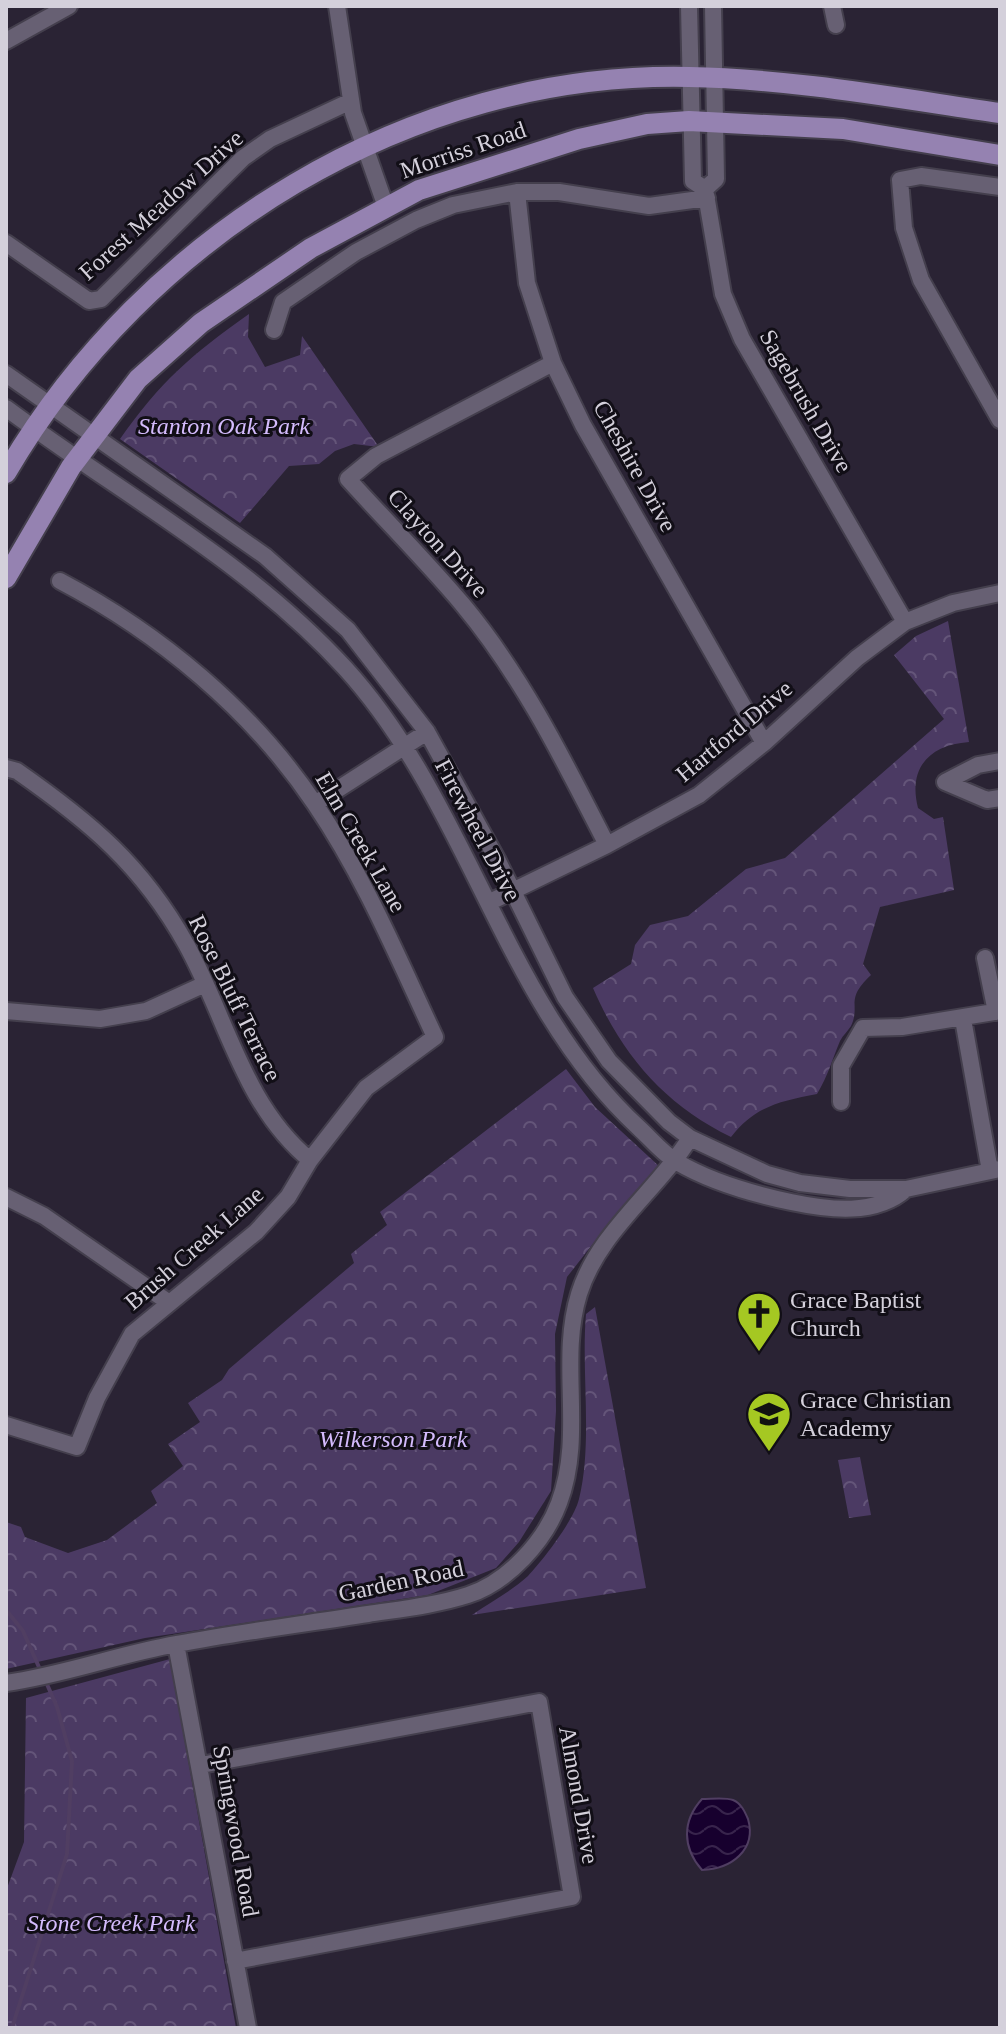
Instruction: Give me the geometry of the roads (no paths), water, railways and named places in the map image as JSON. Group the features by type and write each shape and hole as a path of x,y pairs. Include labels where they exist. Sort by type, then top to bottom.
{"main road":[{"name":"Morriss Road","path":"6,473 74,371 154,286 270,196 365,147 480,103 604,81 688,76 822,85 1000,113"},
{"name":"Morriss Road","path":"6,578 76,460 138,379 201,323 311,248 386,207 452,176 579,139 647,124 713,120 843,129 1000,155"}],"street":[{"path":"6,41 69,6"},
{"path":"337,6 351,101 386,207"},
{"name":"Sagebrush Drive","path":"689,6 689,121 693,181 706,194 723,294 735,325 905,622"},
{"name":"Sagebrush Drive","path":"706,194 716,179 713,6"},
{"path":"832,6 836,25"},
{"name":"Forest Meadow Drive","path":"6,243 89,301 101,299 243,158 270,139 351,101"},
{"path":"1000,187 921,176 900,180 904,228 921,280 1000,420"},
{"path":"274,330 283,302 356,252 416,220 453,205 517,192 559,192 649,206 706,194"},
{"name":"Cheshire Drive","path":"517,192 527,283 553,363 583,425 764,743"},
{"name":"Clayton Drive","path":"553,363 376,456 348,479 464,607 494,649 542,723 607,845"},
{"name":"Firewheel Drive","path":"6,374 265,556 348,630 427,732 513,891 565,997 609,1061 634,1091 690,1138 767,1174 800,1183 850,1189 906,1189 995,1170"},
{"name":"Firewheel Drive","path":"6,408 76,460 187,531 266,592 347,670 404,746 490,902 537,996 583,1068 610,1102 675,1162 728,1185 829,1209 890,1204 906,1189"},
{"name":"Elm Creek Lane","path":"60,581 110,607 222,694 274,750 315,804 368,895 435,1037"},
{"name":"Hartford Drive","path":"490,902 607,845 699,795 764,743 857,658 905,622 953,603 1000,593"},
{"path":"315,804 427,732"},
{"path":"1000,761 978,765 945,782 987,800 1000,798"},
{"name":"Rose Bluff Terrace","path":"6,768 17,771 84,818 138,871 186,944 271,1123 310,1160"},
{"path":"841,1102 841,1066 863,1028 963,1019 998,1012 985,958"},
{"path":"6,1011 100,1019 146,1011 205,984"},
{"path":"963,1019 995,1170"},
{"name":"Brush Creek Lane","path":"6,1425 77,1447 97,1398 132,1334 256,1232 288,1197 310,1160 366,1088 435,1037"},
{"name":"Garden Road","path":"6,1683 176,1644 417,1606 470,1594 506,1573 539,1540 559,1505 568,1476 573,1404 571,1330 579,1292 596,1255 675,1162 690,1138"},
{"path":"6,1197 44,1216 168,1302"},
{"name":"Springwood Road","path":"176,1644 248,2028"},
{"name":"Almond Drive","path":"201,1765 539,1702 572,1897 235,1961"}],"water":[{"path":"702,1799 736,1801 746,1814 750,1830 745,1848 732,1862 702,1870 691,1852 687,1834 691,1816"}],"waterway":[{"path":"6,1610 23,1631 42,1674"},
{"path":"12,2028 67,1854 72,1761 57,1707 46,1682"}],"place":[{"name":"Grace Baptist Church","path":"759,1353"},
{"name":"Grace Christian Academy","path":"769,1453"}],"park label":[{"name":"Stanton Oak Park","path":"224,426"},
{"name":"Wilkerson Park","path":"393,1439"},
{"name":"Stone Creek Park","path":"111,1923"}]}
